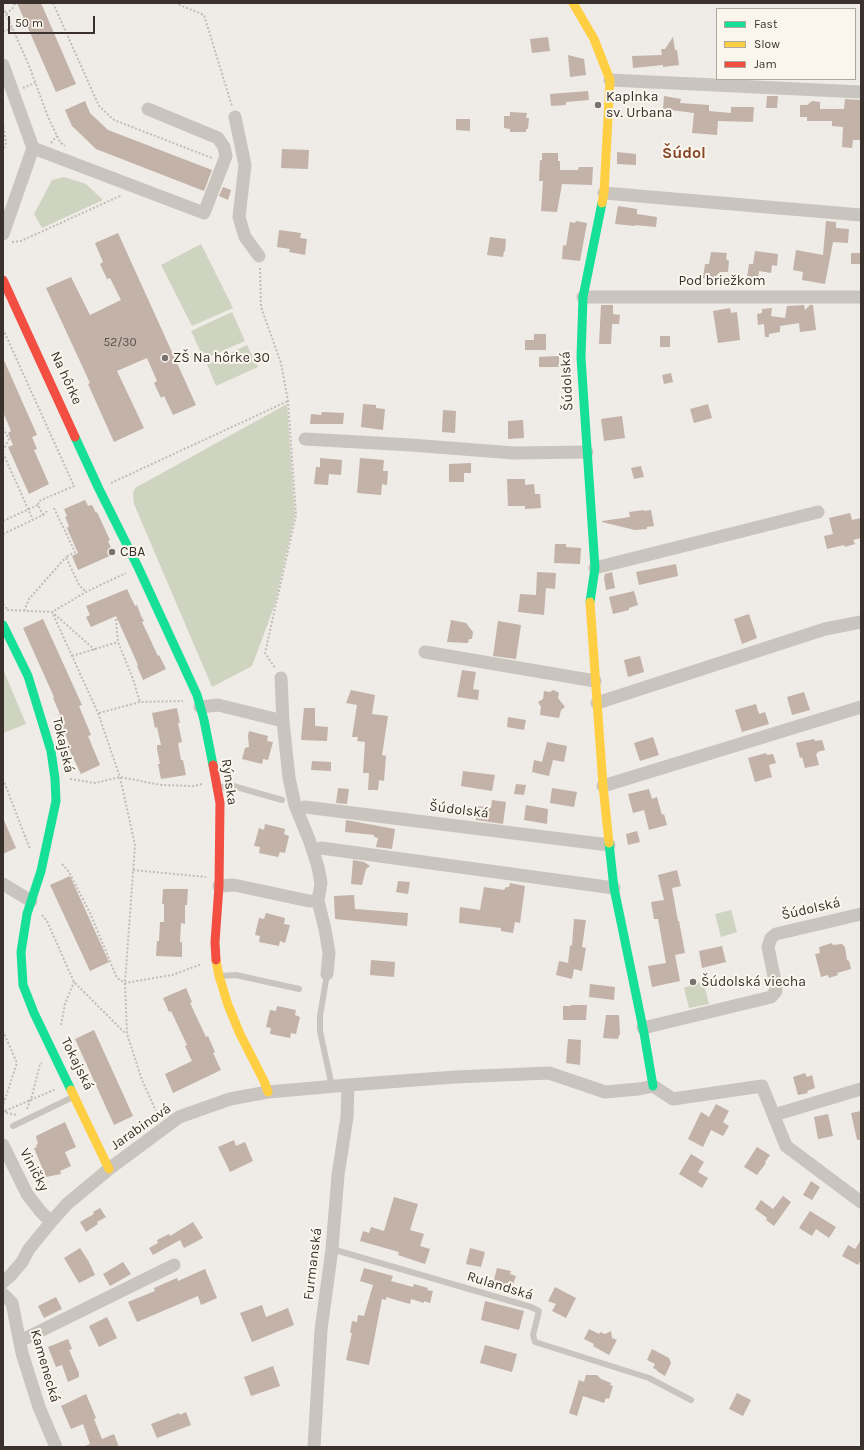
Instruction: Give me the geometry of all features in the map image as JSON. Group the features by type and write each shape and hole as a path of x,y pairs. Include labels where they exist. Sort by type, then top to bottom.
{"street":[{"name":"Šúdolská","path":"573,3 594,39 610,80 604,193 583,297 581,358 595,568 590,600 603,786 614,888 643,1028 653,1086"},
{"path":"3,65 33,148 6,238"},
{"path":"610,80 861,92"},
{"path":"33,148 204,213 226,156 224,147 218,138 148,109"},
{"path":"235,117 245,165 239,217 246,237 259,256"},
{"path":"224,147 240,143"},
{"path":"604,193 861,215"},
{"name":"Na hôrke","path":"3,280 99,489"},
{"name":"Pod briežkom","path":"583,297 861,297"},
{"path":"305,439 411,445 514,454 587,452"},
{"name":"Rýnska","path":"99,489 138,567 198,701 204,720 220,803 219,882 215,942 216,959 219,976 240,1034 268,1092"},
{"path":"595,568 818,512"},
{"path":"597,703 825,629 861,622"},
{"name":"Tokajská","path":"3,625 28,676 51,751 55,779 56,801 41,871 27,914 21,952 23,986 34,1013 109,1169"},
{"path":"425,652 595,681"},
{"path":"281,678 283,721 289,778 295,805 310,842 318,866 321,882 318,901 329,953 327,974"},
{"path":"198,701 283,721"},
{"path":"603,786 861,707"},
{"name":"Šúdolská","path":"305,807 609,845"},
{"path":"321,848 614,888"},
{"path":"219,882 309,901 318,901"},
{"path":"3,884 32,901"},
{"name":"Šúdolská","path":"643,1028 771,997 776,991 776,981 768,947 771,938 776,934 861,914"},
{"name":"Jarabinová","path":"51,1222 67,1204 109,1169 179,1117 230,1099 268,1092 348,1085 455,1077 549,1073 605,1092 639,1089 653,1086"},
{"name":"Furmanská","path":"314,1447 321,1330 332,1249 338,1175 347,1117 348,1085"},
{"path":"653,1086 673,1099 762,1086 786,1146 861,1202"},
{"path":"774,1115 861,1089"},
{"name":"Viničky","path":"3,1145 26,1194 51,1222"},
{"path":"3,1282 22,1262 51,1222"},
{"path":"20,1340 174,1264"},
{"name":"Kamenecká","path":"3,1294 12,1303 20,1340 39,1407 56,1447"}],"lane":[{"path":"217,783 282,800"},
{"path":"327,974 320,1016 320,1031 332,1087"},
{"path":"219,976 236,976 299,989"},
{"path":"13,1126 74,1097"},
{"name":"Rulandská","path":"332,1249 531,1306 538,1311 533,1335 535,1342 649,1378 691,1400"}],"path":[{"path":"6,14 13,8 15,3"},
{"path":"53,3 99,106 114,120 212,158"},
{"path":"175,3 204,15 235,117"},
{"path":"3,7 30,68 48,117 60,142 66,147"},
{"path":"3,32 12,28"},
{"path":"3,123 6,143 3,151"},
{"path":"6,238 21,241 120,196 125,183"},
{"path":"259,256 261,308 280,363 288,400 296,515 265,653 281,678"},
{"path":"3,329 74,486 39,501 38,504 3,521"},
{"path":"99,489 288,400"},
{"path":"3,428 8,439 3,452 33,520"},
{"path":"38,504 43,515"},
{"path":"24,611 29,599 66,557 75,552 54,508"},
{"path":"3,534 43,515 47,511"},
{"path":"66,557 79,586 86,592"},
{"path":"3,610 52,612 86,592 138,567"},
{"path":"3,604 8,610"},
{"path":"52,612 95,650"},
{"path":"52,612 98,713 120,778 135,845 125,983 127,1034 142,1080 164,1128"},
{"path":"116,619 118,642 133,679 140,702"},
{"path":"72,656 118,642"},
{"path":"98,713 140,702 198,701"},
{"path":"55,779 73,779 95,783 120,778 161,785 194,786 217,783"},
{"path":"3,779 31,851"},
{"path":"62,864 69,872 90,913 117,978 125,983 172,975 216,959"},
{"path":"133,870 219,882"},
{"path":"32,901 47,921 74,982 127,1034"},
{"path":"61,1025 65,1004 74,982"},
{"path":"3,1031 17,1063 3,1105"},
{"path":"26,1111 40,1064 42,1063"},
{"path":"4,1112 68,1084"},
{"path":"4,1112 16,1115 22,1114"}],"green space":[{"path":"64,177 86,184 103,200 42,228 34,214 52,180"},
{"path":"201,244 233,308 192,326 161,265"},
{"path":"232,312 245,341 204,359 191,331"},
{"path":"247,345 258,367 216,386 207,364"},
{"path":"287,404 295,515 275,604 252,666 212,687 134,504 133,493 135,488"},
{"path":"3,669 26,724 3,733"},
{"path":"731,910 737,932 721,937 715,914"},
{"path":"703,981 709,1004 689,1008 684,988"}],"building":[{"path":"17,3 41,3 76,84 56,92"},
{"path":"548,37 550,51 532,53 530,39"},
{"path":"673,37 679,65 633,68 632,56 662,55 661,49 665,49"},
{"path":"568,55 584,59 586,75 570,77"},
{"path":"588,91 589,100 566,102 566,105 551,106 550,94"},
{"path":"664,96 681,99 680,103 709,105 709,111 731,113 731,107 754,107 753,122 718,121 717,135 692,133 694,113 663,109"},
{"path":"767,96 778,96 777,108 766,108"},
{"path":"845,99 861,100 861,140 853,140 852,148 842,147 843,127 832,126 832,121 807,121 807,117 800,117 800,105 807,105 812,101 820,102 820,109 844,109"},
{"path":"85,101 90,113 108,130 212,170 204,191 96,149 72,126 65,110"},
{"path":"510,112 527,113 526,118 529,118 528,129 526,129 526,132 510,132 510,129 504,128 504,116 510,116"},
{"path":"456,119 470,119 470,131 456,130"},
{"path":"282,149 309,150 308,169 281,168"},
{"path":"617,152 636,154 636,165 617,164"},
{"path":"542,153 558,153 560,170 578,170 579,167 593,167 592,185 562,184 557,212 541,211 543,181 539,181 540,160 542,160"},
{"path":"223,187 231,190 228,200 219,196"},
{"path":"618,206 637,209 637,214 657,217 656,227 615,224"},
{"path":"576,221 587,223 580,261 562,259 563,245 566,246 570,222 575,223"},
{"path":"826,221 836,222 836,228 849,229 848,243 833,242 825,284 802,280 803,272 793,270 796,250 823,255"},
{"path":"279,230 301,233 300,238 307,239 305,255 289,252 290,249 277,247"},
{"path":"118,233 196,405 173,415 164,396 161,398 154,383 157,381 147,358 117,371 144,428 114,442 88,384 90,383 46,288 71,277 90,315 121,300 110,278 107,279 100,264 103,262 95,243"},
{"path":"490,237 506,239 503,257 487,255"},
{"path":"755,251 778,254 777,266 772,265 771,273 759,271 758,279 747,278 749,264 753,264"},
{"path":"711,252 727,253 726,259 729,261 728,272 720,272 713,279 703,278 705,264 709,264"},
{"path":"851,253 861,253 861,264 851,264"},
{"path":"601,305 613,305 613,314 620,315 619,324 612,324 611,344 599,344"},
{"path":"804,305 805,310 810,305 813,305 816,330 800,332 799,323 780,326 780,332 769,334 769,337 765,337 764,324 758,325 757,314 762,313 762,309 772,308 771,316 785,318 787,306"},
{"path":"730,308 731,313 737,312 740,340 718,343 713,311"},
{"path":"534,334 546,334 546,350 525,350 525,340 534,340"},
{"path":"660,336 670,336 670,347 660,347"},
{"path":"559,356 559,367 539,367 539,357"},
{"path":"3,358 37,435 32,437 37,449 34,450 49,484 29,494 8,447 13,445 8,433 11,431 3,412"},
{"path":"671,373 673,382 664,384 662,375"},
{"path":"363,404 376,405 376,408 385,409 383,430 361,427"},
{"path":"708,404 712,418 694,423 690,409"},
{"path":"443,410 456,411 455,433 442,432"},
{"path":"322,412 344,413 343,424 310,424 311,414 321,415"},
{"path":"622,416 625,438 604,441 601,419"},
{"path":"523,420 524,438 508,439 508,421"},
{"path":"320,458 342,460 341,475 329,474 328,485 314,484 316,467 320,467"},
{"path":"360,458 384,460 383,471 388,471 387,485 382,484 381,495 357,493"},
{"path":"471,463 471,473 464,473 464,482 449,482 449,464"},
{"path":"641,466 644,477 634,479 631,468"},
{"path":"507,479 525,479 525,485 534,484 535,494 540,494 541,508 525,509 525,506 508,506"},
{"path":"85,500 88,506 92,505 96,513 97,512 110,540 108,541 114,554 78,570 72,556 78,553 67,528 69,526 65,517 67,516 64,509"},
{"path":"651,510 654,526 647,527 647,529 635,530 602,522 630,517 629,512"},
{"path":"850,513 852,520 861,518 861,538 853,540 855,544 827,549 824,536 833,534 829,518"},
{"path":"555,544 566,544 566,547 581,548 580,564 554,563"},
{"path":"676,564 678,576 639,585 636,572"},
{"path":"537,572 556,573 555,589 546,588 544,615 518,612 520,594 536,595"},
{"path":"612,572 615,588 606,590 604,578 605,574"},
{"path":"127,589 135,606 137,605 144,621 142,622 158,656 159,655 166,669 143,680 137,666 138,665 116,616 91,627 86,617 90,615 86,606"},
{"path":"634,591 638,605 629,608 629,610 613,614 609,597"},
{"path":"749,614 757,638 742,644 734,619"},
{"path":"43,619 82,705 79,706 91,735 88,736 100,765 81,774 67,745 69,744 58,715 60,714 53,698 54,697 23,628"},
{"path":"451,620 466,623 473,632 472,639 469,639 468,643 447,642"},
{"path":"498,621 521,625 516,659 493,656"},
{"path":"640,656 644,672 628,677 624,660"},
{"path":"462,670 476,672 473,689 479,690 478,700 457,697"},
{"path":"351,690 375,695 372,714 388,716 382,755 386,756 384,781 379,780 378,790 368,790 369,773 363,773 365,742 357,741 358,737 352,737 357,705 346,703"},
{"path":"553,690 559,693 558,698 565,707 561,710 559,718 540,715 541,707 538,702 543,699 544,691 550,692"},
{"path":"804,692 810,710 792,715 787,697"},
{"path":"756,704 759,714 765,712 769,724 742,732 735,710"},
{"path":"177,708 182,742 178,743 181,760 183,760 186,775 161,779 158,764 160,764 157,745 161,745 152,713"},
{"path":"304,708 315,708 315,726 328,727 327,741 301,740"},
{"path":"508,717 526,720 524,730 507,727"},
{"path":"249,731 268,736 267,741 273,742 268,760 263,759 262,764 242,759 245,748 249,747"},
{"path":"653,737 659,755 640,761 634,743"},
{"path":"814,739 815,741 822,740 825,750 817,752 818,753 816,754 819,765 805,768 802,757 800,758 796,743"},
{"path":"547,742 567,746 564,762 553,760 549,776 532,772 534,760 542,762"},
{"path":"766,753 767,755 773,754 776,763 769,765 772,777 755,782 748,758"},
{"path":"312,761 331,762 331,771 311,770"},
{"path":"463,771 495,775 492,791 461,786"},
{"path":"516,784 526,785 524,795 514,794"},
{"path":"338,788 349,789 347,804 336,803"},
{"path":"552,788 577,792 574,807 550,803"},
{"path":"649,789 652,799 657,797 662,815 664,814 667,825 649,830 644,810 633,813 628,794"},
{"path":"492,800 506,802 503,824 476,820 478,806 491,808"},
{"path":"526,805 548,809 547,824 524,820"},
{"path":"3,818 16,848 3,854"},
{"path":"346,820 395,829 392,849 376,847 378,838 374,837 374,835 345,832"},
{"path":"265,824 285,829 284,834 289,836 285,853 280,852 278,857 259,853 260,847 254,846 259,828 264,830"},
{"path":"637,831 640,842 628,845 626,834"},
{"path":"353,860 364,862 370,866 366,869 362,885 351,884"},
{"path":"677,870 681,886 672,888 685,953 675,955 680,981 652,987 648,966 666,963 658,919 654,919 651,902 664,900 658,875"},
{"path":"70,876 109,962 90,971 50,885"},
{"path":"398,881 410,882 408,894 396,892"},
{"path":"510,883 525,886 520,923 515,922 513,933 501,931 501,928 459,923 460,907 480,910 484,887 504,890 506,887 509,887"},
{"path":"163,889 188,889 187,905 185,905 185,924 181,923 180,942 182,942 182,957 156,956 157,941 159,941 160,922 164,922 164,904 162,904"},
{"path":"354,895 355,909 408,913 407,926 335,919 334,896"},
{"path":"266,913 285,918 284,924 290,925 285,943 280,941 279,946 259,942 260,936 255,935 259,918 264,919"},
{"path":"574,919 586,920 582,947 586,948 582,971 574,969 572,979 556,975 559,961 568,963 570,946 572,945"},
{"path":"832,943 833,945 842,944 845,947 847,960 849,961 851,969 837,973 838,975 829,978 828,975 821,977 815,954 820,953 819,947"},
{"path":"722,946 726,962 702,968 699,951"},
{"path":"371,960 395,962 394,977 370,975"},
{"path":"590,984 615,987 614,1000 589,997"},
{"path":"186,988 192,1002 190,1003 206,1037 208,1036 215,1052 213,1053 221,1070 173,1093 165,1074 192,1061 185,1046 187,1045 171,1011 169,1012 163,998"},
{"path":"587,1005 586,1020 563,1020 563,1006"},
{"path":"277,1006 296,1010 295,1015 300,1017 296,1034 291,1033 290,1038 270,1034 271,1028 266,1027 270,1010 276,1011"},
{"path":"606,1015 619,1015 620,1035 618,1039 603,1038"},
{"path":"94,1030 133,1116 114,1125 75,1039"},
{"path":"568,1039 581,1040 580,1065 566,1063"},
{"path":"805,1073 807,1077 812,1075 815,1088 807,1091 808,1093 798,1095 793,1077"},
{"path":"716,1104 729,1111 723,1122 729,1126 723,1136 711,1130 703,1147 688,1139 701,1112 709,1117"},
{"path":"861,1111 861,1140 857,1140 851,1113"},
{"path":"828,1114 833,1136 818,1139 814,1117"},
{"path":"65,1122 76,1147 65,1152 71,1166 60,1171 61,1174 46,1177 34,1148 37,1147 36,1145 38,1144 36,1136"},
{"path":"234,1140 236,1146 245,1142 253,1161 230,1172 218,1147"},
{"path":"757,1147 770,1155 757,1175 744,1167"},
{"path":"691,1154 704,1162 698,1172 708,1178 702,1188 679,1174"},
{"path":"811,1181 820,1187 812,1200 803,1195"},
{"path":"783,1196 791,1202 774,1226 766,1220 767,1218 755,1209 761,1200 773,1209"},
{"path":"394,1197 418,1204 410,1230 424,1234 420,1246 430,1249 425,1264 398,1255 399,1252 360,1241 363,1231 369,1233 371,1227 384,1231"},
{"path":"100,1208 106,1217 97,1222 98,1224 86,1232 80,1222 94,1214 93,1212"},
{"path":"810,1211 836,1227 829,1238 816,1229 812,1236 799,1228"},
{"path":"193,1222 203,1238 184,1248 180,1240 153,1255 149,1248 158,1243 157,1240 169,1234 170,1236"},
{"path":"861,1240 861,1260 858,1265 842,1256 848,1245 855,1249"},
{"path":"80,1248 95,1275 79,1283 64,1258"},
{"path":"470,1248 485,1252 481,1267 466,1264"},
{"path":"123,1262 131,1274 110,1286 103,1274"},
{"path":"364,1268 393,1276 391,1281 413,1287 414,1284 433,1291 430,1303 424,1301 424,1303 411,1299 410,1304 386,1297 386,1300 382,1299 369,1365 346,1360 352,1333 350,1333 352,1321 357,1322 358,1315 364,1316 373,1285 360,1281"},
{"path":"497,1268 511,1271 510,1274 516,1276 512,1287 493,1284"},
{"path":"205,1269 217,1298 201,1305 198,1296 137,1322 128,1302 155,1291 154,1288 177,1278 178,1281"},
{"path":"555,1287 576,1298 566,1318 552,1311 556,1304 548,1301"},
{"path":"56,1297 62,1309 44,1318 38,1306"},
{"path":"485,1301 524,1311 519,1330 481,1320"},
{"path":"262,1305 266,1317 288,1308 294,1325 252,1342 240,1313"},
{"path":"107,1317 117,1338 99,1347 89,1326"},
{"path":"589,1329 599,1334 600,1332 605,1334 611,1331 612,1338 617,1340 609,1355 584,1339"},
{"path":"68,1339 72,1349 69,1350 79,1373 79,1377 68,1382 62,1365 56,1367 48,1347"},
{"path":"485,1345 517,1354 512,1372 480,1363"},
{"path":"652,1349 669,1358 671,1363 665,1376 653,1368 655,1364 647,1360"},
{"path":"273,1366 280,1386 251,1396 244,1377"},
{"path":"586,1375 597,1375 601,1379 611,1383 610,1385 613,1386 609,1399 606,1398 604,1403 583,1396 577,1416 569,1413 579,1380 584,1382"},
{"path":"737,1393 751,1400 743,1416 729,1409"},
{"path":"86,1394 96,1418 94,1419 102,1439 114,1434 119,1447 83,1447 90,1444 83,1424 71,1429 61,1406"},
{"path":"186,1412 191,1425 157,1438 151,1424 179,1413 180,1415"}],"traffic: fast":[{"path":"590,602 595,568 581,358 583,297 602,203"},
{"path":"75,437 138,567 197,695 204,720 213,765"},
{"path":"3,625 28,676 51,751 55,779 56,801 41,871 27,914 21,952 23,985 34,1013 71,1090"},
{"path":"609,843 614,888 644,1033 653,1086"}],"traffic: slow":[{"path":"573,3 594,39 610,80 604,193 602,203"},
{"path":"590,602 603,786 609,843"},
{"path":"216,960 219,976 228,1005 240,1034 268,1092"},
{"path":"71,1090 109,1169"}],"traffic: jam":[{"path":"3,280 75,437"},
{"path":"213,765 220,803 219,886 215,942 216,960"}],"place":[{"name":"Kaplnka sv. Urbana","path":"598,105"},
{"name":"ZŠ Na hôrke 30","path":"165,358"},
{"name":"CBA","path":"112,552"},
{"name":"Šúdolská viecha","path":"693,982"}],"district":[{"name":"Šúdol","path":"684,153"}]}
